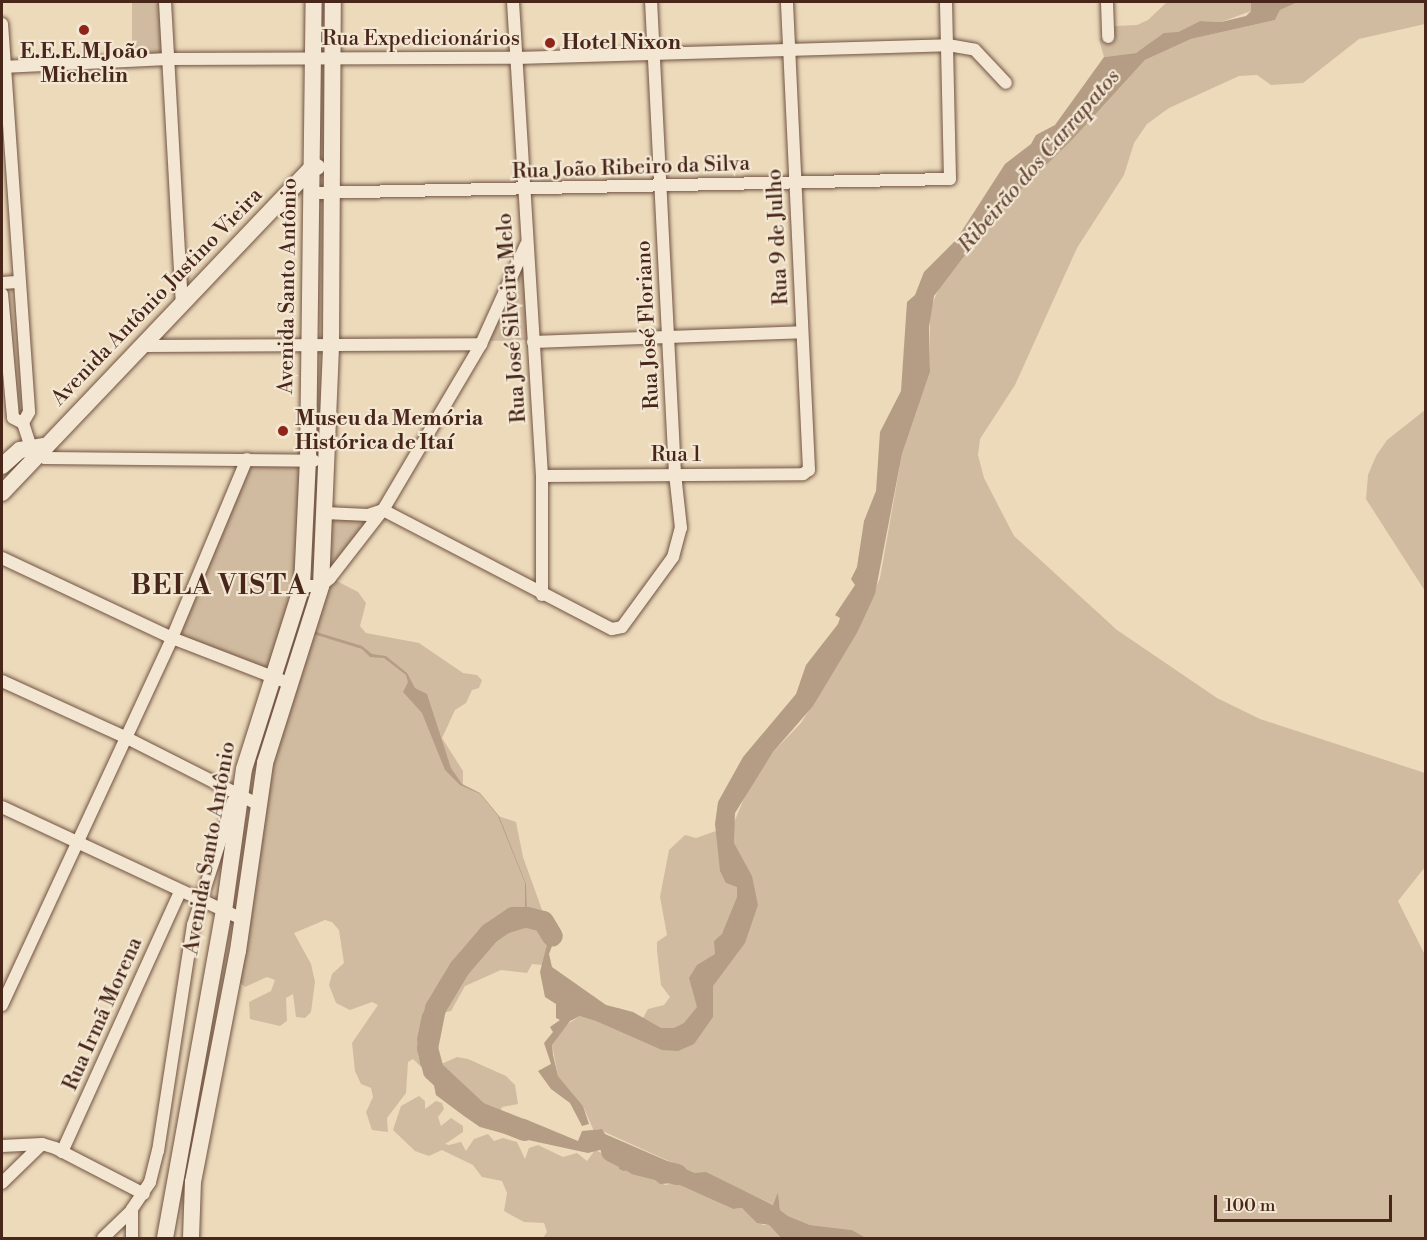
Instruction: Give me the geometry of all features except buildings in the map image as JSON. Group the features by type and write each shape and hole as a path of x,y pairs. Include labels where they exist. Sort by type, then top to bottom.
{"street":[{"path":"165,2 182,306"},
{"name":"Avenida Santo Antônio","path":"165,1239 224,911 238,794 248,753 302,586 308,461 314,2"},
{"name":"Avenida Santo Antônio","path":"191,1239 193,1182 242,919 257,804 265,762 321,586 331,345 333,2"},
{"name":"Rua José Silveira Melo","path":"513,2 542,476 542,595"},
{"name":"Rua José Floriano","path":"542,595 608,628 622,627 678,547 681,528 675,474 651,2"},
{"name":"Rua 9 de Julho","path":"787,2 809,470"},
{"path":"946,2 948,45"},
{"path":"1107,2 1108,37"},
{"path":"2,24 2,67 17,282 29,412 23,423"},
{"name":"Rua Expedicionários","path":"2,67 168,59 516,58 948,45 975,50 1006,83"},
{"name":"Rua João Ribeiro da Silva","path":"312,193 524,191 950,179 948,45"},
{"path":"312,167 333,167"},
{"name":"Avenida Antônio Justino Vieira","path":"2,493 38,449 144,346 312,167"},
{"path":"302,586 321,586 383,510 481,344 527,244"},
{"path":"2,282 17,282"},
{"path":"2,294 13,418 23,423 38,449 327,462"},
{"path":"533,342 802,332"},
{"path":"144,346 481,344"},
{"name":"Avenida Antônio Justino Vieira","path":"2,466 38,449"},
{"path":"2,1005 172,638 247,459"},
{"name":"Rua 1","path":"542,476 803,474 809,470"},
{"path":"325,513 368,515 383,510 542,595"},
{"path":"2,558 172,638 291,684"},
{"path":"2,681 125,737 257,804"},
{"path":"103,1239 144,1194 158,1151 189,946 238,794"},
{"path":"2,807 77,840 180,892 242,919"},
{"name":"Rua Irmã Morena","path":"62,1152 180,892"},
{"path":"2,1146 42,1144 144,1194"},
{"path":"2,1183 42,1144"},
{"path":"132,1209 132,1239"}],"shaded area":[{"path":"132,2 162,2 162,59 132,59"},
{"path":"1167,2 1251,2 1251,11 1221,22 1200,21 1136,53 1104,57 1099,39 1115,26 1137,25 1148,20"},
{"path":"1298,2 1425,2 1425,24 1359,39 1303,83 1271,85 1257,75 1239,76 1169,108 1147,124 1134,143 1124,175 1077,248 1015,385 980,439 978,455 984,478 1014,536 1117,630 1217,698 1260,719 1425,773 1425,867 1398,901 1425,955 1425,1238 866,1238 852,1230 810,1225 788,1216 780,1210 778,1192 774,1205 706,1173 695,1173 598,1129 594,1131 583,1106 558,1076 552,1045 560,1029 580,1016 619,1008 643,1018 648,1009 664,1005 670,997 661,985 657,951 657,942 667,935 660,897 669,850 685,835 696,838 733,825 747,791 773,752 801,723 857,633 880,578 902,454 930,372 930,310 940,285 996,214 1072,140 1145,60 1191,39 1275,20 1280,10"},
{"path":"525,255 531,340 485,341"},
{"path":"1425,410 1425,591 1366,499 1368,475 1376,456 1387,440"},
{"path":"247,459 308,461 303,577 321,578 325,513 383,510 331,578 358,592 366,603 360,626 366,633 419,643 463,673 477,675 482,680 479,688 472,690 466,703 455,710 442,738 463,771 463,786 480,794 498,816 516,822 523,857 546,921 547,943 543,965 532,964 527,973 501,970 465,986 451,1011 434,1015 427,1048 428,1061 437,1066 457,1057 468,1059 506,1076 515,1085 518,1104 502,1107 497,1122 480,1127 436,1095 433,1079 413,1059 408,1062 406,1093 387,1118 388,1132 372,1130 366,1112 373,1097 371,1088 361,1084 355,1071 352,1043 378,1005 372,1002 350,1010 336,1003 329,985 332,974 344,963 339,930 332,922 325,920 294,933 311,964 315,982 311,1012 305,1018 296,1017 293,994 286,998 287,1021 280,1026 250,1019 249,1002 271,991 275,980 267,977 245,987 239,982 257,804 303,652 283,647 272,678 172,638"},
{"path":"419,1096 425,1101 425,1109 436,1101 442,1103 444,1109 438,1117 441,1126 451,1118 463,1126 463,1132 445,1144 461,1142 466,1151 474,1139 488,1134 494,1141 503,1138 517,1142 525,1159 529,1148 538,1145 563,1157 577,1153 587,1161 595,1150 632,1167 644,1161 665,1185 675,1183 733,1209 742,1208 763,1225 769,1225 781,1238 543,1238 547,1232 544,1223 524,1222 504,1211 507,1193 502,1181 482,1177 473,1165 442,1150 429,1156 415,1151 393,1130 401,1106"}],"water":[{"path":"1251,2 1298,2 1280,10 1275,20 1191,39 1145,60 1072,140 996,214 934,296 929,327 930,372 902,454 875,594 857,633 813,706 773,752 735,813 734,843 752,876 758,905 745,943 713,986 713,1017 694,1044 678,1051 662,1050 596,1021 580,1016 570,1021 552,1045 553,1055 558,1076 583,1106 589,1124 582,1126 570,1103 551,1089 538,1071 551,1064 544,1043 553,1032 550,1027 560,1020 556,1018 556,1004 545,997 540,972 547,944 544,935 532,926 499,936 459,968 435,1008 427,1061 459,1081 478,1112 504,1125 511,1125 518,1118 525,1119 578,1141 582,1131 602,1129 605,1134 695,1173 706,1172 773,1205 778,1192 780,1210 788,1216 810,1225 852,1230 866,1238 781,1238 769,1225 757,1223 742,1208 733,1209 675,1183 660,1184 648,1174 644,1161 624,1171 619,1169 619,1161 600,1150 588,1153 528,1140 480,1127 464,1116 436,1095 433,1080 420,1064 417,1039 422,1015 441,979 485,926 525,916 525,883 498,816 480,794 460,785 445,770 422,713 403,692 408,682 406,675 384,658 370,657 362,649 310,633 310,630 362,646 372,654 386,656 407,673 415,688 427,694 451,768 462,784 480,793 499,816 526,884 527,916 550,922 558,930 549,954 552,967 606,1005 633,1012 661,1028 674,1028 684,1023 697,1007 689,978 697,965 715,954 714,941 722,934 737,897 737,887 726,883 720,871 715,824 718,802 743,757 796,694 806,665 838,624 840,618 835,615 855,585 851,579 857,567 864,521 876,491 880,432 901,391 907,302 915,295 924,272 956,240 1005,164 1031,144 1036,135 1055,125 1104,57 1136,53 1164,33 1178,32 1200,21 1221,22 1246,16 1251,11"}],"waterway":[{"name":"Ribeirão dos Carrapatos","path":"524,1130 478,1112 433,1070 427,1048 435,1008 459,968 489,933 513,917 527,917 543,921 552,936"},
{"name":"Ribeirão dos Carrapatos","path":"611,1151 636,1164 677,1174"}],"place":[{"name":"E.E.E.M João Michelin","path":"84,30"},
{"name":"Hotel Nixon","path":"550,43"},
{"name":"Museu da Memória Histórica de Itaí","path":"283,431"}],"district":[{"name":"BELA VISTA","path":"219,587"}]}
